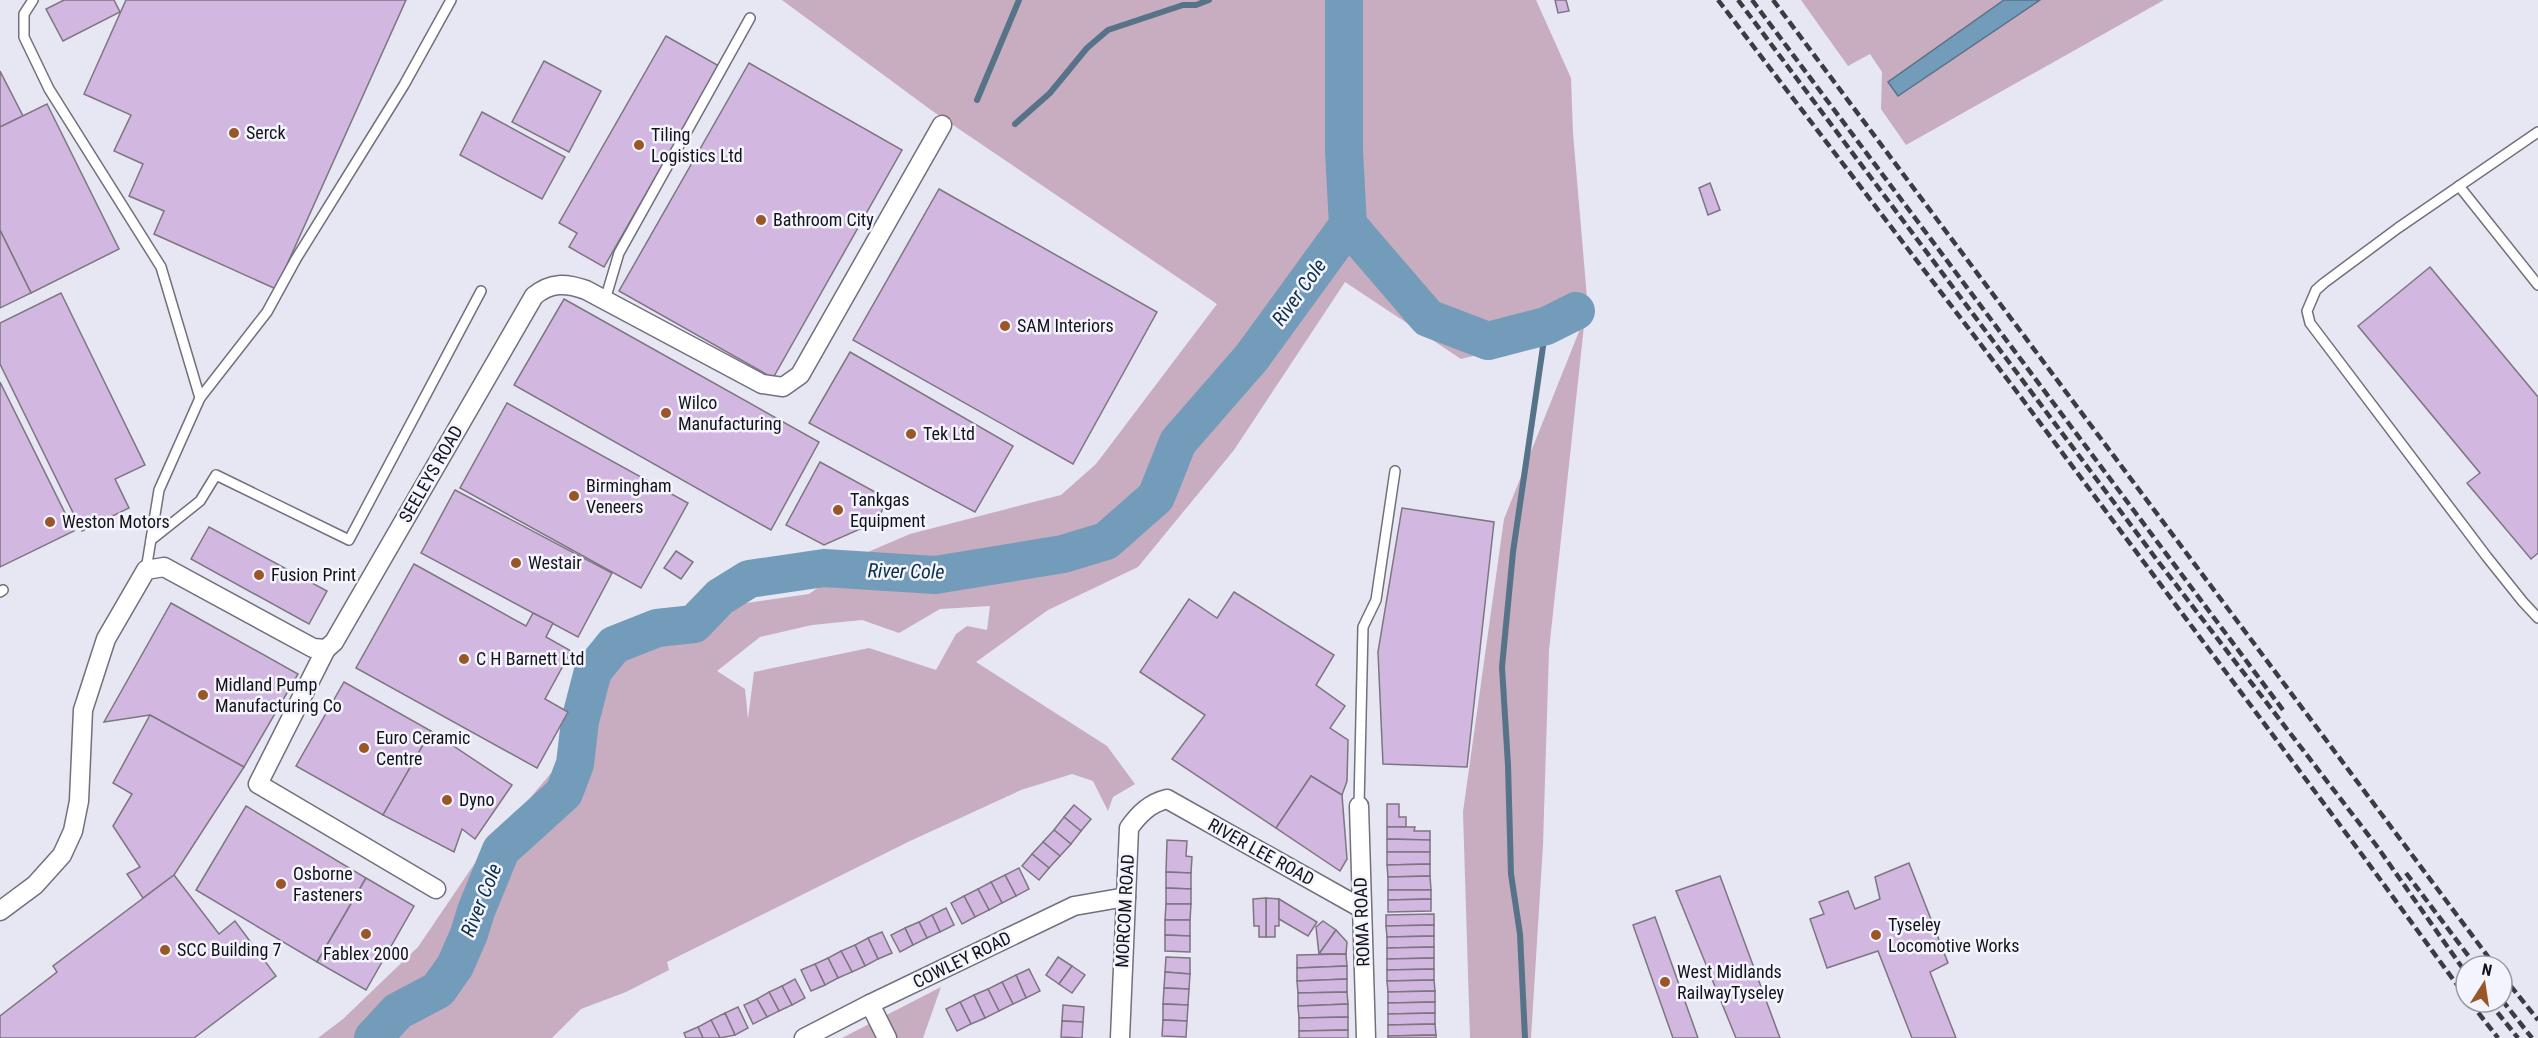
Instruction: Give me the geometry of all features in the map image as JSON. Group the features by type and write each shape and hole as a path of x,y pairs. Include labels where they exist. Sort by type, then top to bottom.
{"street":[{"name":"SEELEYS ROAD","path":"436,889 258,784 326,649 340,632 534,296 544,287 558,284 572,285 605,300 762,384 783,387 800,375 942,125"},
{"path":"0,911 35,885 62,855 73,831 79,801 83,710 106,639 147,570 164,567 313,648 326,649"},
{"name":"RIVER LEE ROAD","path":"1161,800 1167,799 1361,908"},
{"name":"MORCOM ROAD","path":"1120,1038 1129,828 1142,811 1161,800"},
{"name":"ROMA ROAD","path":"1359,806 1366,1038"},
{"name":"COWLEY ROAD","path":"804,1038 1074,906 1125,897"},
{"path":"870,1004 887,1038"}],"lane":[{"path":"33,0 24,14 24,37 49,89 161,267 200,398"},
{"path":"147,570 159,490 200,398 267,312 296,259 404,85 451,0"},
{"path":"605,300 619,253 750,18"},
{"path":"2538,132 2324,283 2310,300 2307,315 2487,557 2523,603 2538,618"},
{"path":"2459,186 2538,285"},
{"path":"151,540 200,501 216,476 349,540 481,291"},
{"path":"1359,806 1363,627 1376,600 1395,471"}],"shaded area":[{"path":"782,0 1536,0 1571,78 1573,133 1587,298 1549,650 1543,845 1531,1038 1470,1038 1463,812 1504,519 1580,329 1461,359 1345,282 1234,450 1138,567 1048,610 976,662 1107,746 1135,784 1113,797 1108,811 1093,781 1072,774 1021,790 910,841 667,962 669,970 626,992 581,1009 552,1038 318,1038 343,1019 418,947 475,863 552,772 568,732 579,688 634,631 698,610 809,594 868,552 910,534 1061,495 1096,464 1217,304 931,110","holes":["990,606 987,630 967,626 956,634 936,670 869,648 754,672 748,719 745,689 717,671 760,637 812,625 862,620 899,633 940,609"]},
{"path":"1801,0 2164,0 1906,145 1881,109 1882,72 1870,54 1848,66"},
{"path":"941,987 923,1038 842,1038"}],"water":[{"path":"2004,0 2040,0 1898,96 1888,82"}],"building":[{"path":"64,0 114,0 120,12 63,41 46,9"},
{"name":"Serck","path":"126,0 406,0 276,289 154,234 164,211 129,196 143,164 114,151 131,115 84,94"},
{"path":"1555,0 1566,0 1569,11 1558,13"},
{"name":"Tiling Logistics Ltd","path":"666,36 719,66 604,267 569,247 577,233 559,223"},
{"path":"544,61 601,91 569,152 512,122"},
{"name":"Bathroom City","path":"749,63 902,150 773,378 619,291"},
{"path":"0,71 23,116 0,127"},
{"path":"47,104 119,249 31,293 0,230 0,127"},
{"path":"482,112 565,157 542,199 460,155"},
{"path":"1710,183 1720,210 1708,215 1699,188"},
{"name":"SAM Interiors","path":"939,189 1157,312 1073,464 853,340"},
{"path":"0,230 31,293 0,308"},
{"path":"2430,267 2538,397 2538,553 2531,559 2467,483 2480,473 2358,326"},
{"path":"61,293 145,465 115,479 129,508 82,531 0,364 0,323"},
{"name":"Wilco Manufacturing","path":"564,299 819,442 771,530 514,385"},
{"name":"Tek Ltd","path":"850,352 1013,446 975,512 809,423"},
{"path":"0,382 74,531 0,567"},
{"name":"Birmingham Veneers","path":"507,403 688,503 641,588 460,488"},
{"name":"Tankgas Equipment","path":"820,462 888,499 876,522 824,545 786,525"},
{"name":"Westair","path":"455,490 612,573 578,637 421,553"},
{"path":"1402,508 1494,522 1467,767 1383,764 1378,652"},
{"name":"Fusion Print","path":"209,527 327,591 309,624 191,559"},
{"path":"676,551 693,562 681,579 664,568"},
{"name":"C H Barnett Ltd","path":"414,564 526,626 533,613 553,623 546,637 571,651 545,699 568,712 537,768 356,668"},
{"path":"1234,592 1334,655 1316,685 1345,706 1330,728 1348,740 1347,781 1342,795 1311,776 1276,828 1172,759 1205,715 1140,672 1189,599 1217,618"},
{"name":"Midland Pump Manufacturing Co","path":"171,603 298,674 244,767 150,715 104,722"},
{"name":"Euro Ceramic Centre","path":"344,682 431,731 383,815 296,766"},
{"path":"150,715 244,767 174,875 143,898 127,874 140,867 113,826 132,794 113,783"},
{"name":"Dyno","path":"431,731 512,785 475,839 462,829 454,852 383,815"},
{"path":"1311,776 1342,795 1347,859 1340,871 1276,828"},
{"path":"1387,804 1399,804 1399,817 1406,817 1406,827 1387,827"},
{"path":"1074,805 1091,819 1081,831 1064,817"},
{"name":"Osborne Fasteners","path":"246,806 366,878 317,962 196,890"},
{"path":"1064,817 1081,831 1071,844 1054,830"},
{"path":"1387,827 1415,827 1414,831 1430,831 1430,840 1387,839"},
{"path":"1054,830 1071,844 1060,856 1043,842"},
{"path":"1387,839 1430,840 1430,852 1387,852"},
{"path":"1167,840 1187,841 1186,856 1192,857 1191,873 1166,872"},
{"path":"1043,842 1060,856 1049,868 1032,854"},
{"path":"1387,852 1430,852 1430,864 1387,865"},
{"path":"1032,854 1049,868 1039,880 1022,866"},
{"name":"Tyseley Locomotive Works","path":"1909,863 1948,963 1930,972 1956,1038 1912,1038 1878,951 1827,968 1810,919 1824,914 1819,902 1848,891 1855,909 1880,899 1875,877"},
{"path":"1430,864 1430,876 1388,877 1387,865"},
{"path":"1019,868 1029,889 1016,896 1005,875"},
{"path":"1166,872 1191,873 1191,889 1166,888"},
{"name":"SCC Building 7","path":"174,875 219,934 235,921 276,976 194,1038 0,1038 0,1016 57,972 53,966"},
{"path":"1005,875 1016,896 1002,903 991,882"},
{"path":"1430,876 1431,890 1388,890 1388,877"},
{"path":"1720,876 1780,1038 1736,1038 1676,891"},
{"name":"Fablex 2000","path":"366,878 414,906 366,990 317,962"},
{"path":"991,882 1002,903 989,910 978,889"},
{"path":"1166,888 1191,889 1191,904 1166,904"},
{"path":"978,889 989,910 975,917 964,896"},
{"path":"1388,890 1431,890 1431,899 1388,900"},
{"path":"964,896 975,917 962,924 951,903"},
{"path":"1266,898 1279,899 1279,926 1275,926 1275,937 1266,937"},
{"path":"1266,898 1266,937 1259,937 1259,926 1254,926 1253,899"},
{"path":"1279,899 1317,922 1308,936 1279,919"},
{"path":"1431,899 1431,911 1388,912 1388,900"},
{"path":"1166,904 1191,904 1190,920 1165,920"},
{"path":"946,908 954,925 940,932 932,915"},
{"path":"1434,914 1434,925 1386,926 1386,915"},
{"path":"932,915 940,932 927,938 919,922"},
{"name":"West Midlands RailwayTyseley","path":"1655,917 1698,1038 1673,1038 1633,925"},
{"path":"1165,920 1190,920 1190,936 1165,935"},
{"path":"1323,921 1336,930 1319,954 1316,927"},
{"path":"919,922 927,938 913,945 905,928"},
{"path":"1434,925 1434,936 1387,937 1386,926"},
{"path":"905,928 913,945 900,952 891,935"},
{"path":"1336,930 1347,942 1346,954 1319,954"},
{"path":"882,932 892,953 878,959 868,938"},
{"path":"1165,935 1190,936 1190,952 1165,951"},
{"path":"1434,936 1434,947 1387,948 1387,937"},
{"path":"868,938 878,959 865,966 855,945"},
{"path":"855,945 865,966 852,972 841,951"},
{"path":"1434,947 1434,958 1387,959 1387,948"},
{"path":"841,951 852,972 838,978 828,958"},
{"path":"1346,954 1347,966 1297,968 1297,955"},
{"path":"1058,957 1072,966 1059,984 1046,975"},
{"path":"1166,957 1190,958 1190,974 1165,972"},
{"path":"828,958 838,978 825,985 815,964"},
{"path":"1434,958 1434,969 1387,970 1387,959"},
{"path":"815,964 825,985 811,991 801,970"},
{"path":"1072,966 1085,975 1072,993 1059,984"},
{"path":"1347,966 1347,979 1297,981 1297,968"},
{"path":"1029,969 1040,991 1026,998 1016,975"},
{"path":"1434,969 1434,980 1387,981 1387,970"},
{"path":"1165,972 1190,974 1189,989 1164,988"},
{"path":"1016,975 1026,998 1013,1004 1002,982"},
{"path":"795,979 805,998 792,1005 782,986"},
{"path":"1347,979 1347,992 1298,993 1297,981"},
{"path":"1434,980 1435,991 1388,992 1387,981"},
{"path":"1002,982 1013,1004 999,1011 988,989"},
{"path":"782,986 792,1005 779,1011 769,992"},
{"path":"1164,988 1189,989 1188,1005 1163,1004"},
{"path":"988,989 999,1011 985,1018 974,995"},
{"path":"1435,991 1435,1002 1388,1003 1388,992"},
{"path":"769,992 779,1011 767,1017 757,999"},
{"path":"1347,992 1348,1004 1298,1006 1298,993"},
{"path":"974,995 985,1018 971,1024 960,1002"},
{"path":"757,999 767,1017 753,1024 744,1005"},
{"path":"960,1002 971,1024 957,1031 946,1009"},
{"path":"1435,1002 1435,1013 1388,1014 1388,1003"},
{"path":"1163,1004 1188,1005 1187,1021 1163,1020"},
{"path":"1348,1004 1348,1017 1299,1018 1298,1006"},
{"path":"1063,1005 1084,1007 1083,1022 1062,1021"},
{"path":"738,1007 748,1028 735,1035 725,1013"},
{"path":"725,1013 735,1035 720,1038 711,1020"},
{"path":"1435,1013 1435,1024 1388,1025 1388,1014"},
{"path":"1348,1017 1348,1030 1299,1031 1299,1018"},
{"path":"711,1020 720,1038 703,1038 698,1027"},
{"path":"1163,1020 1187,1021 1186,1037 1162,1036"},
{"path":"1062,1021 1083,1022 1082,1038 1061,1037"},
{"path":"1435,1024 1436,1035 1388,1036 1388,1025"},
{"path":"698,1027 703,1038 686,1038 684,1033"},
{"path":"1348,1030 1348,1038 1299,1038 1299,1031"},
{"path":"1436,1035 1436,1038 1388,1038 1388,1036"}],"waterway":[{"path":"977,100 1019,0"},
{"path":"1015,124 1050,93 1087,48 1108,30 1183,5 1196,5 1209,0"},
{"name":"River Cole","path":"373,1038 398,1011 438,990 455,966 501,850 564,793 575,764 580,721 593,671 614,645 657,628 694,624 720,597 749,579 824,568 935,575 1063,554 1106,541 1156,497 1178,442 1252,357 1348,225 1344,151 1344,0"},
{"path":"1348,225 1428,318 1488,341 1546,326 1576,311"},
{"path":"1525,1038 1520,934 1511,874 1502,667 1513,552 1546,326"}],"railway":[{"path":"1718,0 2014,388 2454,981"},
{"path":"1738,0 2157,560 2376,845 2454,956"},
{"path":"1752,0 2283,710"},
{"path":"1773,0 2486,954"},
{"path":"2406,873 2467,954"},
{"path":"2514,990 2538,1020"},
{"path":"2479,1014 2498,1038"},
{"path":"2499,1014 2518,1038"},
{"path":"2513,1014 2532,1038"}],"place":[{"name":"Serck","path":"234,133"},
{"name":"Tiling Logistics Ltd","path":"639,145"},
{"name":"Bathroom City","path":"761,220"},
{"name":"SAM Interiors","path":"1005,326"},
{"name":"Wilco Manufacturing","path":"666,413"},
{"name":"Tek Ltd","path":"911,434"},
{"name":"Birmingham Veneers","path":"574,496"},
{"name":"Tankgas Equipment","path":"838,510"},
{"name":"Weston Motors","path":"50,522"},
{"name":"Westair","path":"516,563"},
{"name":"Fusion Print","path":"259,575"},
{"name":"C H Barnett Ltd","path":"464,659"},
{"name":"Midland Pump Manufacturing Co","path":"203,695"},
{"name":"Euro Ceramic Centre","path":"364,748"},
{"name":"Dyno","path":"447,800"},
{"name":"Osborne Fasteners","path":"281,884"},
{"name":"Fablex 2000","path":"366,934"},
{"name":"Tyseley Locomotive Works","path":"1876,935"},
{"name":"SCC Building 7","path":"165,950"},
{"name":"West Midlands RailwayTyseley","path":"1665,982"}]}
